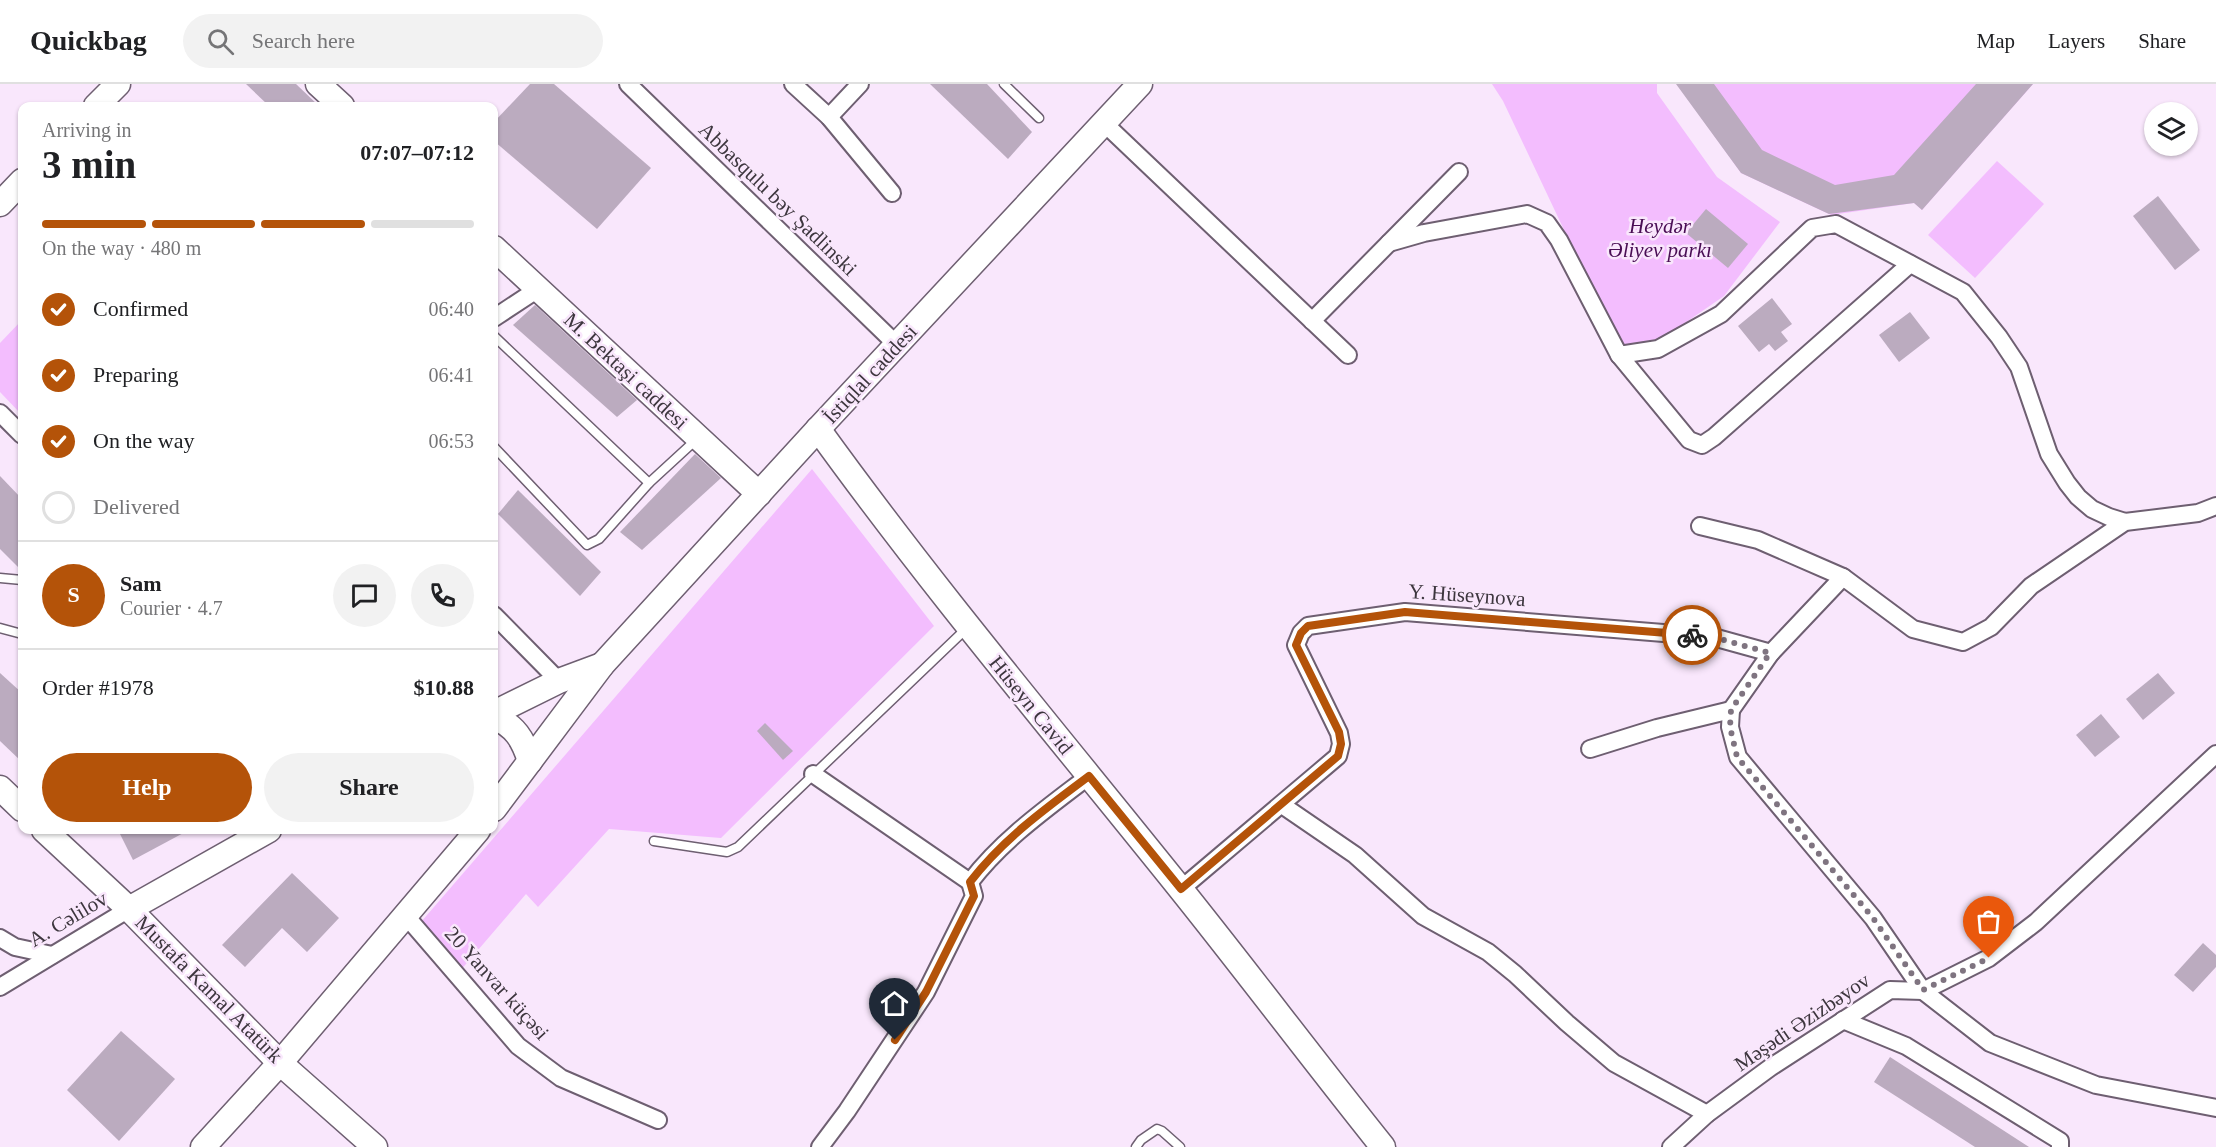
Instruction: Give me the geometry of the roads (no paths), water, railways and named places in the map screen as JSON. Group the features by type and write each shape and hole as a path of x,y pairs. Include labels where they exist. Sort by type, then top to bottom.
{"main road":[{"path":"100,102 118,84"},
{"path":"318,84 338,102"},
{"name":"İstiqlal caddesi","path":"498,804 602,665 818,429 1140,84"},
{"path":"0,204 18,185"},
{"name":"M. Bektaşi caddesi","path":"498,252 759,494"},
{"name":"Hüseyn Cavid","path":"818,429 874,507 968,627 1181,889 1383,1147"},
{"path":"498,713 559,681 602,665"},
{"path":"498,718 518,733 530,761"},
{"path":"0,788 18,805"},
{"name":"Mustafa Kamal Atatürk","path":"48,834 129,909 280,1063 375,1147"},
{"path":"129,909 244,839 258,834"},
{"path":"203,1147 280,1063 475,834"}],"street":[{"name":"Abbasqulu bəy Şadlinski","path":"628,84 897,345"},
{"path":"793,84 829,117 892,193"},
{"path":"829,117 860,84"},
{"path":"1104,123 1348,355"},
{"path":"1312,321 1459,172"},
{"path":"1389,243 1424,233 1527,214 1547,223 1559,240 1619,355 1689,440 1702,445 1714,438 1910,264"},
{"path":"1619,355 1658,349 1721,314 1812,228 1836,224 1963,292 1999,337 2019,367 2049,454 2067,483 2092,509 2109,518 2125,522 2198,513 2216,506"},
{"path":"498,315 538,289"},
{"path":"0,413 18,431"},
{"path":"1700,526 1758,540 1843,577 1913,629 1963,642 1991,627 2031,586 2125,522"},
{"path":"1843,577 1770,653 1731,710 1730,727 1737,757 1873,918 1923,990 1990,1043 2096,1085 2216,1108"},
{"name":"Y. Hüseynova","path":"1181,889 1338,756 1341,744 1339,732 1296,645 1301,633 1308,626 1405,612 1713,637 1770,653"},
{"path":"498,619 559,681"},
{"path":"1590,749 1657,728 1731,710"},
{"name":"Məşədi Əzizbəyov","path":"1671,1147 1707,1114 1771,1067 1890,990 1923,990 1989,958 2036,922 2216,754"},
{"path":"813,774 970,882 974,896 926,992 847,1111 820,1147"},
{"path":"970,882 986,861 1015,833 1089,776"},
{"path":"1282,805 1355,855 1423,916 1488,952 1614,1063 1707,1114"},
{"name":"A. Cəlilov","path":"0,987 129,909"},
{"name":"20 Yanvar küçəsi","path":"406,916 518,1046 561,1078 658,1120"},
{"path":"0,938 15,947 52,955"},
{"path":"1843,1020 1906,1046 2060,1141 2060,1147"}],"lane":[{"path":"1004,84 1039,118"},
{"path":"498,340 649,483"},
{"path":"498,451 587,545 599,539 649,483 698,438"},
{"path":"0,578 18,580"},
{"path":"654,841 727,852 738,847 968,627"},
{"path":"0,628 18,633"},
{"path":"1136,1147 1141,1140 1157,1129 1180,1147"}],"park label":[{"name":"Heydər Əliyev parkı","path":"1660,238"}]}
